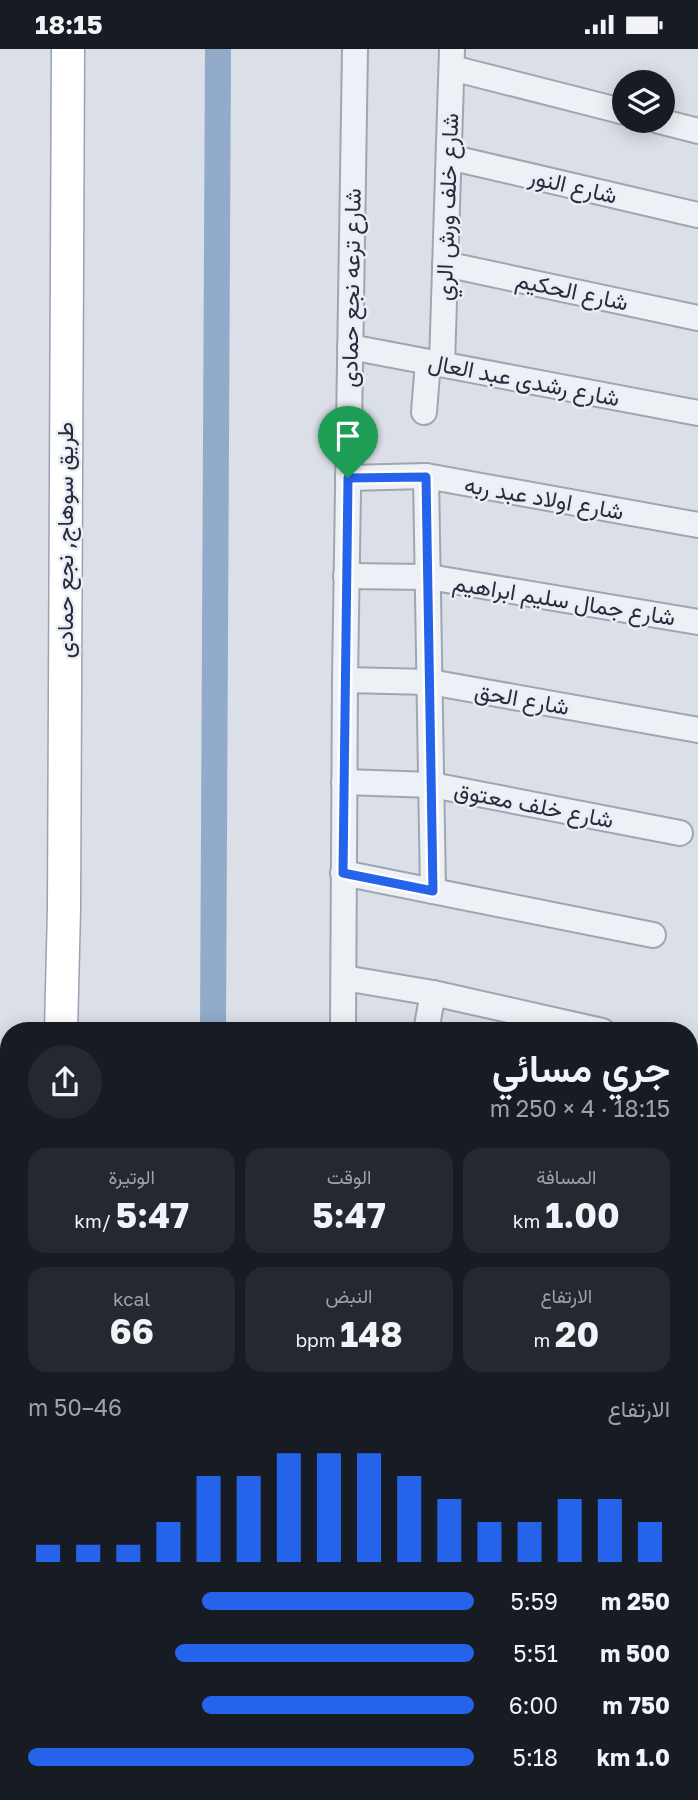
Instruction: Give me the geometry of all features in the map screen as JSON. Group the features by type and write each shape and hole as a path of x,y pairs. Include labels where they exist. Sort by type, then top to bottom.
{"main road":[{"name":"طريق سوهاج, نجع حمادى","path":"61,1022 68,49"}],"street":[{"name":"شارع ترعه نجع حمادى","path":"343,1022 346,576 355,49"},
{"path":"452,58 612,108"},
{"name":"شارع خلف ورش الري","path":"424,412 435,363 445,264 452,58"},
{"path":"675,125 698,131"},
{"name":"شارع النور","path":"449,157 698,215"},
{"name":"شارع الحكيم","path":"445,264 698,318"},
{"name":"شارع رشدى عبد العال","path":"350,347 698,413"},
{"path":"426,477 433,891"},
{"name":"شارع اولاد عبد ربه","path":"348,478 426,477 698,526"},
{"name":"شارع جمال سليم ابراهيم","path":"346,576 429,577 698,622"},
{"name":"شارع الحق","path":"345,680 430,682 698,730"},
{"name":"شارع خلف معتوق","path":"344,782 432,785 680,833"},
{"path":"343,873 653,935"},
{"path":"344,978 433,993 562,1022"},
{"path":"428,1022 433,993"}],"waterway":[{"path":"213,1022 218,49"}],"route":[{"path":"426,477 433,891 343,873 348,478 426,477"}]}
